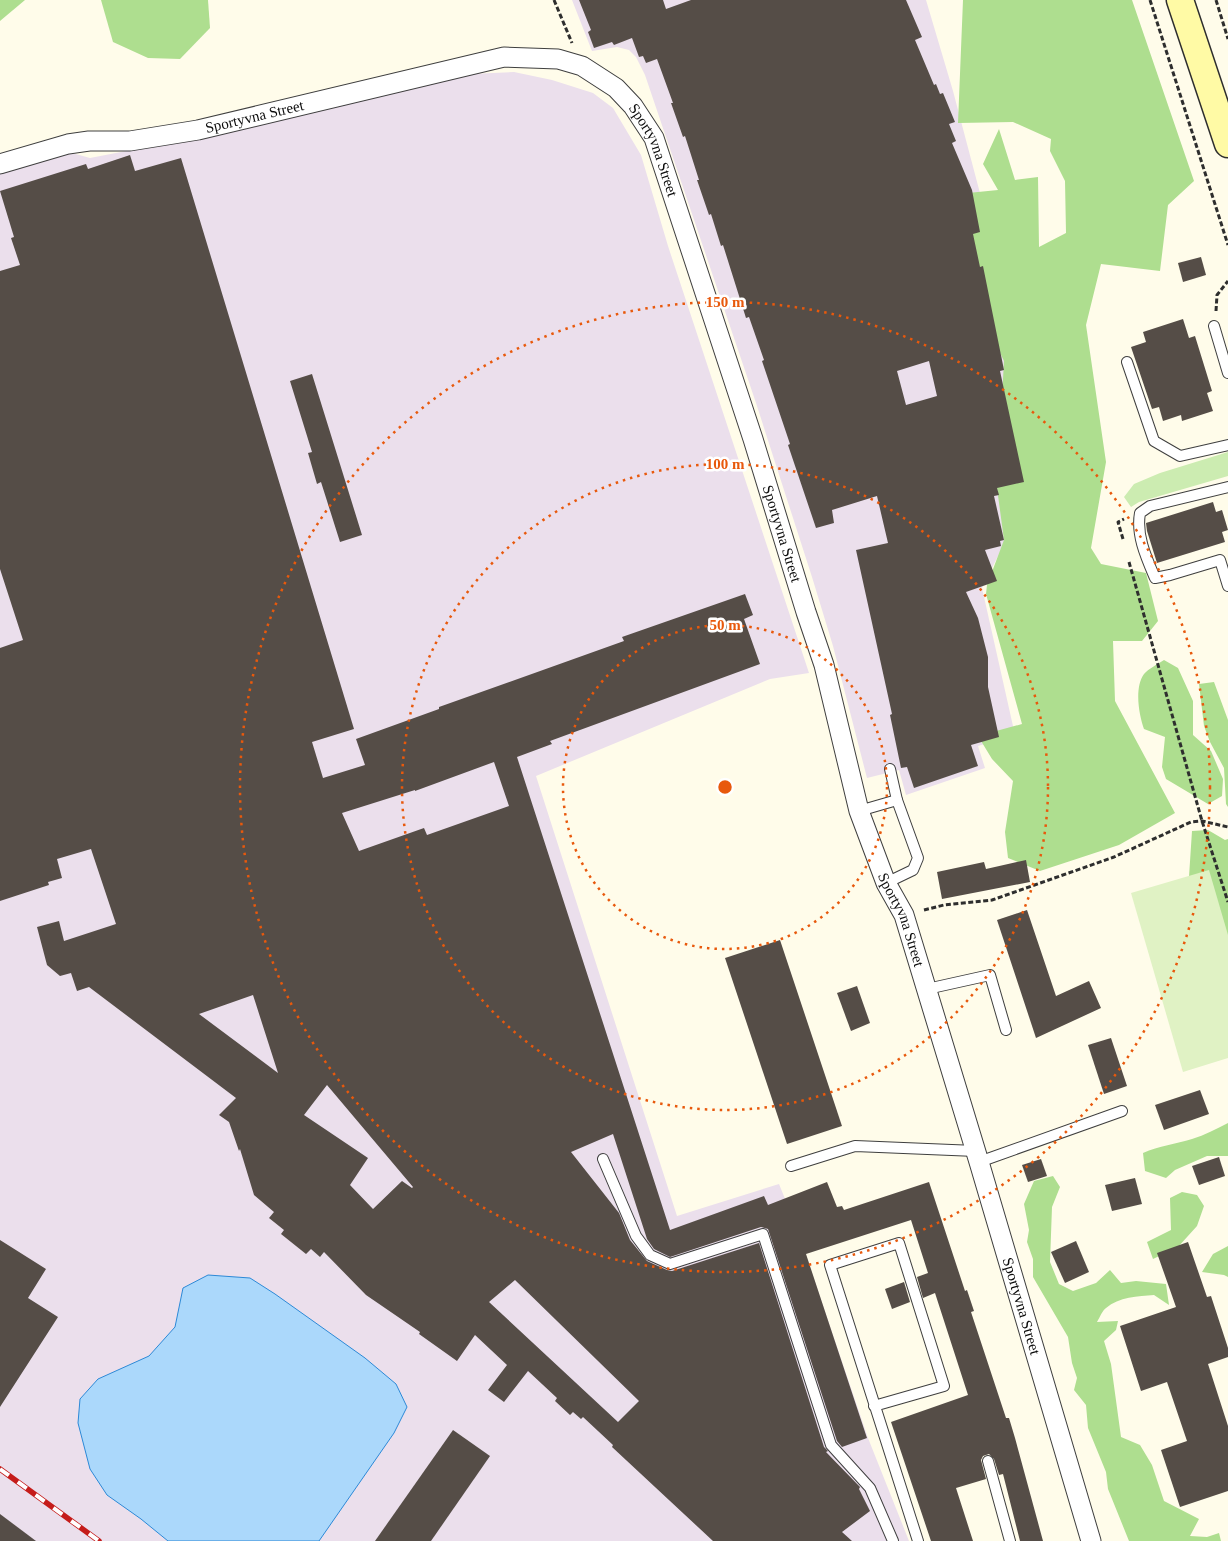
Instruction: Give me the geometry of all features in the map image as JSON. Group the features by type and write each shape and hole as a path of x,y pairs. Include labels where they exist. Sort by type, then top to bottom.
{"main road":[{"path":"1180,0 1228,144"}],"street":[{"name":"Sportyvna Street","path":"0,164 68,144 89,141 130,141 198,130 504,57 558,59 582,66 616,88 633,106 654,138 753,439 824,665 859,811 886,883 904,915 978,1156 1092,1541"}],"lane":[{"path":"1214,326 1228,372"},
{"path":"1126,362 1154,441 1180,456 1228,445"},
{"path":"1228,487 1150,506 1140,513 1138,524 1145,554 1155,578 1220,560 1228,586"},
{"path":"886,883 913,870 918,858 897,800 890,769"},
{"path":"859,811 897,800"},
{"path":"927,989 990,975 1006,1030"},
{"path":"792,1166 855,1146 978,1156 1122,1111"},
{"path":"603,1159 636,1236 650,1255 670,1264 763,1234 831,1445 870,1488 893,1541"},
{"path":"874,1406 944,1386 899,1243 830,1264 874,1406 918,1541"},
{"path":"988,1462 1010,1541"}],"path":[{"path":"554,0 582,66"},
{"path":"1150,0 1228,245"},
{"path":"1216,0 1228,39"},
{"path":"1214,326 1217,294 1228,281"},
{"path":"1124,541 1118,522 1140,513"},
{"path":"1129,560 1202,820 1228,902"},
{"path":"904,915 944,905 992,900 1114,856 1190,822 1202,820 1228,827"}],"shaded area":[{"path":"572,0 926,0 953,91 981,197 1035,482 982,588 1015,735 978,746 985,768 906,795 899,770 867,778 833,646 812,577 756,403 645,75 636,57 629,50 617,47 592,51"},
{"path":"514,72 552,80 593,93 613,108 641,155 668,246 809,673 770,679 536,776 677,1216 779,1184 796,1226 868,1438 909,1541 0,1541 0,174 72,153 90,158 214,134 470,74"}],"green space":[{"path":"0,0 25,0 0,21"},
{"path":"101,0 208,0 210,28 180,59 148,58 113,42"},
{"path":"963,0 1132,0 1194,181 1168,205 1160,271 1101,264 1086,325 1106,462 1091,548 1101,564 1146,573 1158,621 1142,641 1113,641 1115,701 1175,813 1119,845 1040,871 1008,858 1005,832 1013,781 992,759 978,736 1022,724 986,594 987,585 1004,540 997,488 1004,361 956,261 958,194 998,190 983,164 999,129 1015,180 1038,177 1039,247 1066,233 1065,181 1050,151 1051,139 1013,122 958,123"},
{"path":"1228,452 1228,476 1139,502 1131,507 1124,497 1134,484 1160,473"},
{"path":"1164,660 1178,668 1193,701 1193,735 1211,751 1223,779 1222,796 1208,804 1166,779 1162,767 1165,737 1144,729 1142,723 1138,701 1141,680 1146,672"},
{"path":"1214,682 1228,720 1228,807 1226,804 1224,768 1204,726 1199,684"},
{"path":"1208,830 1225,840 1228,839 1228,1011 1188,892 1192,831"},
{"path":"1209,870 1228,935 1228,1058 1183,1072 1131,893"},
{"path":"1228,1123 1228,1156 1207,1156 1175,1170 1166,1178 1145,1171 1143,1153 1186,1141"},
{"path":"1053,1176 1060,1187 1052,1207 1050,1262 1059,1284 1073,1291 1096,1283 1110,1270 1121,1283 1136,1281 1166,1284 1169,1305 1154,1295 1129,1298 1111,1304 1102,1312 1097,1322 1118,1321 1116,1330 1104,1341 1111,1364 1121,1437 1140,1445 1152,1465 1164,1501 1199,1519 1190,1536 1207,1537 1219,1533 1221,1541 1129,1541 1108,1489 1106,1472 1088,1428 1086,1405 1074,1390 1077,1378 1072,1363 1068,1337 1033,1277 1033,1259 1027,1242 1029,1230 1024,1204 1034,1181"},
{"path":"1182,1192 1197,1195 1204,1206 1197,1226 1178,1247 1153,1259 1147,1242 1171,1230 1170,1198"},
{"path":"1228,1246 1228,1277 1202,1272 1213,1254"}],"water":[{"path":"208,1275 250,1278 275,1294 365,1358 396,1384 407,1407 394,1433 319,1541 168,1541 107,1495 90,1469 78,1423 80,1399 98,1379 149,1356 175,1327 183,1288"}],"building":[{"path":"579,0 663,0 666,9 691,0 906,0 922,37 915,40 934,85 936,84 940,94 943,93 955,122 949,124 956,141 952,143 972,190 980,232 973,234 980,267 983,266 1004,370 1000,371 1024,482 997,488 999,495 994,496 1004,540 1000,541 1001,546 985,550 997,581 966,592 978,618 988,657 988,687 999,737 971,745 978,766 914,788 907,767 901,768 890,715 892,714 856,550 888,543 877,496 832,510 834,523 816,528 762,361 764,360 749,317 746,318 723,245 721,246 711,214 709,215 685,136 683,137 657,59 646,63 643,56 639,57 632,38 614,45 612,42 594,48 588,32 591,30","holes":["929,361 937,396 906,405 897,371"]},
{"path":"130,155 135,171 181,158 354,729 312,742 323,778 365,765 356,739 439,709 439,707 624,641 622,637 745,594 753,615 744,619 760,664 550,741 552,744 517,757 670,1230 764,1196 768,1205 827,1182 837,1207 842,1206 844,1210 929,1182 965,1291 967,1290 974,1311 971,1312 1006,1418 1009,1418 1043,1541 1020,1541 1003,1474 999,1475 994,1459 989,1454 983,1456 981,1460 986,1479 956,1488 973,1541 931,1541 891,1422 968,1395 935,1293 923,1298 917,1277 928,1273 911,1220 806,1254 867,1438 842,1447 837,1441 768,1229 761,1227 670,1257 654,1249 647,1239 613,1134 571,1152 619,1213 630,1240 647,1261 672,1271 759,1243 824,1447 828,1451 826,1452 860,1487 859,1489 870,1511 842,1532 852,1541 713,1541 612,1447 613,1445 583,1417 581,1419 573,1412 570,1415 555,1401 557,1398 528,1371 504,1402 488,1390 507,1365 475,1335 457,1361 419,1334 420,1332 366,1295 324,1252 320,1257 311,1249 306,1254 281,1234 284,1230 269,1218 274,1212 254,1195 240,1149 239,1151 229,1122 219,1115 236,1098 89,987 77,991 71,973 60,976 47,965 37,927 59,921 64,941 116,924 91,849 57,859 62,878 48,882 49,885 0,901 0,648 23,640 0,569 0,271 20,265 11,238 14,237 0,191 86,164 88,169","holes":["494,762 509,806 427,835 424,828 359,851 342,813 415,791","253,995 278,1073 199,1014","327,1085 413,1187 402,1181 373,1209 350,1185 368,1158 304,1115","515,1280 639,1401 618,1422 489,1302"]},
{"path":"1201,257 1206,275 1183,282 1178,263"},
{"path":"1183,319 1189,338 1195,336 1212,391 1207,393 1213,411 1182,421 1181,415 1163,421 1159,407 1152,409 1131,347 1146,342 1143,332"},
{"path":"312,374 362,535 340,542 321,482 317,484 308,453 312,452 290,381"},
{"path":"1213,502 1216,512 1222,510 1228,530 1222,532 1225,542 1157,563 1146,523"},
{"path":"1026,860 1030,882 942,899 937,872 984,862 986,869"},
{"path":"1027,910 1056,996 1089,981 1101,1008 1036,1038 997,920"},
{"path":"780,940 842,1126 787,1144 725,958"},
{"path":"857,986 870,1023 851,1031 837,993"},
{"path":"1111,1038 1127,1086 1104,1094 1088,1045"},
{"path":"1200,1090 1209,1114 1164,1130 1155,1105"},
{"path":"1219,1157 1225,1176 1199,1185 1192,1166"},
{"path":"1041,1159 1047,1176 1028,1182 1022,1165"},
{"path":"1135,1178 1142,1204 1112,1211 1105,1185"},
{"path":"0,1240 46,1269 28,1298 58,1317 0,1407"},
{"path":"1076,1241 1089,1272 1065,1283 1051,1252"},
{"path":"1188,1242 1207,1297 1211,1296 1228,1348 1228,1357 1208,1364 1228,1426 1228,1491 1180,1507 1161,1450 1187,1441 1167,1382 1141,1391 1120,1326 1176,1307 1157,1253"},
{"path":"904,1282 910,1302 892,1309 885,1289"},
{"path":"453,1430 490,1456 431,1541 375,1541"},
{"path":"0,1514 36,1541 0,1541"}],"railway":[{"path":"0,1469 99,1541"}]}
